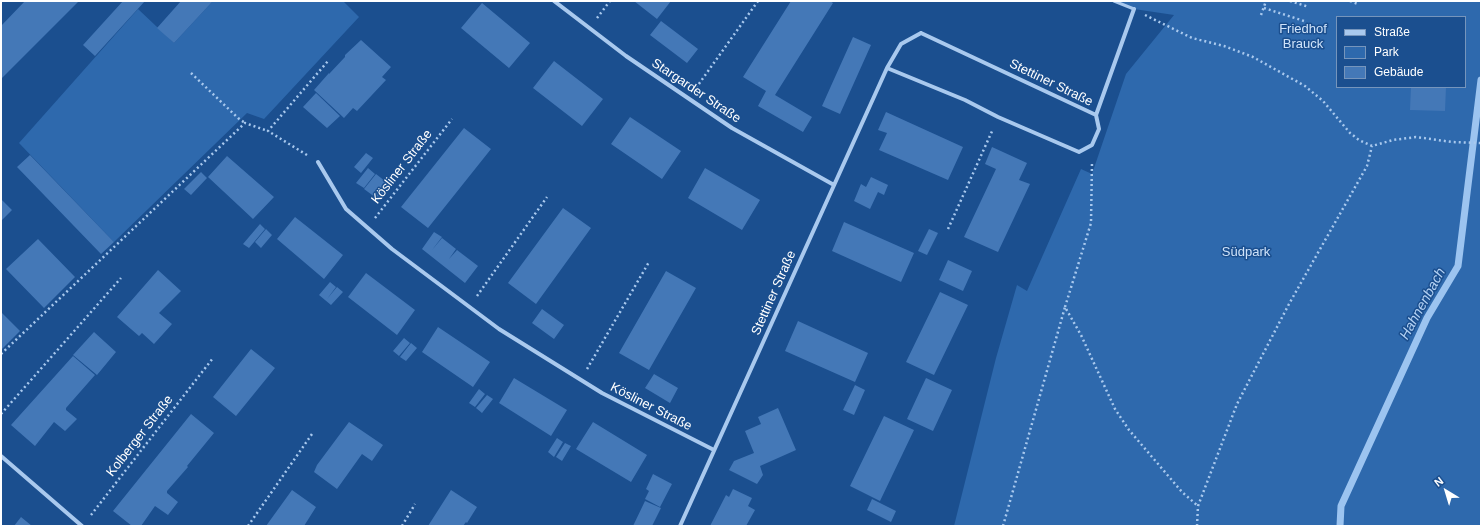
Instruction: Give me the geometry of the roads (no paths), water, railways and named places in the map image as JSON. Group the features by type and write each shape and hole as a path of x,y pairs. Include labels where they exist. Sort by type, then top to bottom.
{"street":[{"name":"Stargarder Straße","path":"554,1 626,56 732,128 834,185"},
{"path":"1096,115 1134,9"},
{"name":"Stettiner Straße","path":"680,526 887,68 901,44 921,33 1096,115 1099,129 1092,145 1079,152 998,117 965,100 887,68"},
{"name":"Kösliner Straße","path":"318,162 346,209 392,249 499,329 602,393 714,450"},
{"path":"1,456 82,526"}],"lane":[{"path":"1114,1 1134,9"}],"waterway":[{"name":"Hahnenbach","path":"1340,526 1341,506 1427,318 1458,266 1481,80"}],"park label":[{"name":"Friedhof Brauck","path":"1303,36"},
{"name":"Südpark","path":"1246,252"}]}
